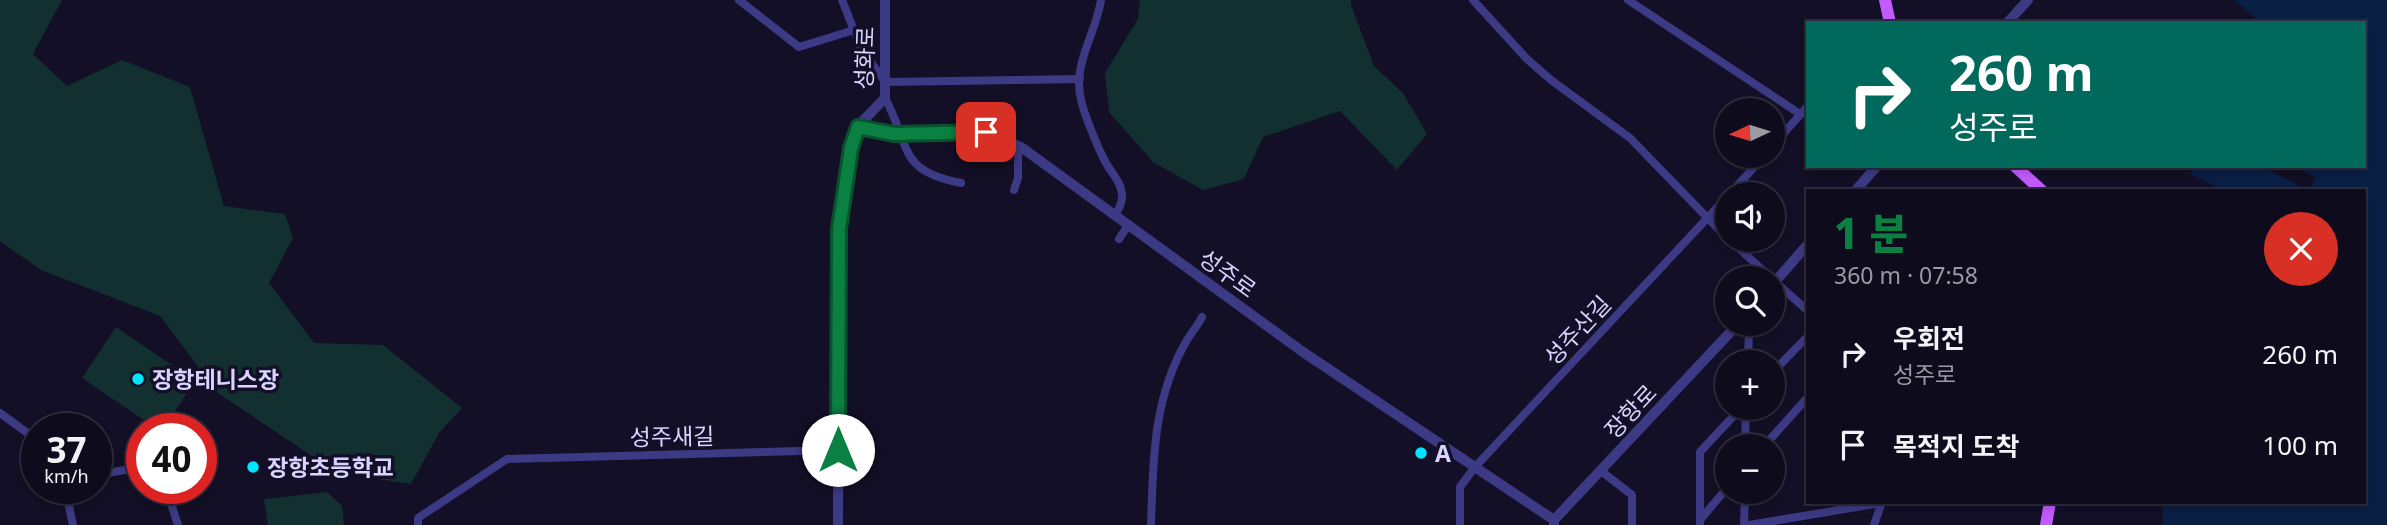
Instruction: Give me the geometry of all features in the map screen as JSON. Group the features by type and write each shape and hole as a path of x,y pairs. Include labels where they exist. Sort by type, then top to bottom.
{"main road":[{"path":"1885,0 1886,20"},
{"path":"2017,168 2040,189"},
{"path":"2046,525 2050,504"}],"street":[{"path":"739,0 799,47 853,30"},
{"path":"842,0 861,48 885,82 1080,79"},
{"name":"성화로","path":"838,525 839,229 851,148 858,127 885,98 885,0"},
{"path":"1101,0 1095,27 1084,48 1080,99 1105,161 1123,195 1116,214"},
{"path":"1473,0 1535,66 1630,138 1715,227"},
{"path":"1629,0 1800,114"},
{"path":"2009,21 2028,0"},
{"path":"885,98 912,162 924,172 961,183"},
{"path":"1785,131 1806,108"},
{"name":"성주로","path":"858,127 901,134 986,132 1018,145 1303,352 1554,523"},
{"path":"1014,190 1018,178 1018,145"},
{"name":"성주산길","path":"1741,182 1753,168"},
{"path":"1857,189 1875,168"},
{"name":"성주산길","path":"1460,525 1460,487 1475,467 1715,210"},
{"path":"1119,239 1129,224"},
{"path":"1785,268 1806,246"},
{"path":"1742,252 1757,266"},
{"path":"1785,291 1806,309"},
{"path":"1151,525 1155,432 1165,391 1187,340 1202,317"},
{"name":"장항로","path":"1554,523 1727,336"},
{"path":"1785,358 1806,338"},
{"path":"1775,434 1806,399"},
{"path":"0,413 21,428"},
{"path":"1700,522 1700,452 1732,420"},
{"name":"성주새길","path":"418,522 507,459 838,450"},
{"path":"1601,471 1632,495 1632,525"},
{"path":"1700,522 1715,503"},
{"path":"68,504 73,525"},
{"path":"171,504 177,525"},
{"path":"1746,504 1747,525 1870,504"},
{"path":"1874,525 1881,504"}],"green space":[{"path":"0,0 62,0 33,54 67,86 122,60 190,87 224,206 285,214 293,238 269,283 314,343 383,345 462,408 439,433 411,484 337,473 218,393 160,316 41,270 0,241"},
{"path":"1140,0 1351,0 1374,66 1403,93 1427,134 1397,170 1340,111 1263,137 1244,179 1203,190 1153,162 1109,112 1105,73 1138,19"},
{"name":"장항테니스장","path":"116,327 195,381 174,413 133,413 82,378"},
{"path":"327,492 342,506 344,525 268,525 264,499"}],"water":[{"path":"2235,0 2387,0 2387,525 2163,525 2162,504 2366,504 2366,189 2309,189 2316,178 2298,168 2366,168 2366,21 2258,21"},
{"path":"2193,168 2267,168 2304,189 2220,189 2190,174"}],"place":[{"name":"장항테니스장","path":"138,379"},
{"name":"A","path":"1421,453"},
{"name":"장항초등학교","path":"253,467"}],"route":[{"path":"838,450 839,229 851,148 858,127 894,134 986,132"}]}
